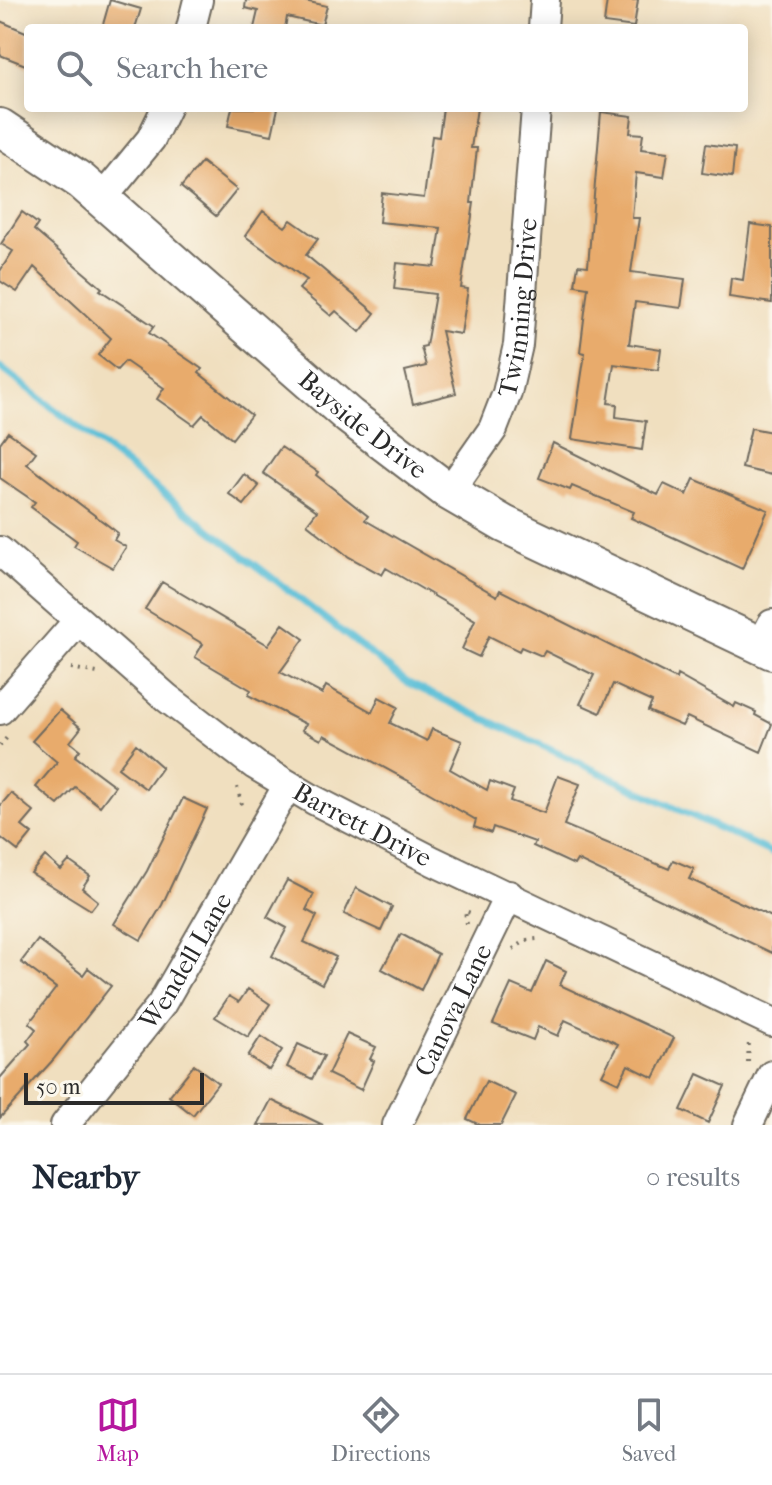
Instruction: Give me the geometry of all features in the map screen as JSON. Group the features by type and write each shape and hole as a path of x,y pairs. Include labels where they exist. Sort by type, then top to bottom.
{"street":[{"path":"192,24 198,0"},
{"path":"543,24 545,0"},
{"path":"101,200 151,139 164,112"},
{"name":"Twinning Drive","path":"449,492 493,429 510,381 518,345 536,112"},
{"name":"Bayside Drive","path":"0,127 70,174 349,416 449,492 504,524 768,640"},
{"name":"Barrett Drive","path":"0,551 77,622 255,765 433,861 509,895 760,1029"},
{"path":"5,722 77,622"},
{"name":"Wendell Lane","path":"65,1125 161,1005 288,785"},
{"name":"Canova Lane","path":"397,1125 509,895"},
{"path":"748,1125 760,1072"}],"path":[{"path":"61,672 75,667 101,675"},
{"path":"0,746 5,722"},
{"path":"228,776 242,796 242,814"},
{"path":"505,955 527,940 542,939"},
{"path":"760,1029 751,1046 760,1072"}],"building":[{"path":"110,0 141,9 136,24 103,24"},
{"path":"246,0 300,0 327,6 322,24 287,17 286,24 255,24 258,11 245,8"},
{"path":"607,0 638,0 634,24 604,23"},
{"path":"0,21 24,31 24,64 0,55"},
{"path":"231,112 277,112 272,135 228,126"},
{"path":"442,112 476,112 471,148 477,148 471,203 474,203 461,288 468,289 461,334 441,331 456,393 413,404 405,371 426,366 421,347 426,346 435,294 394,289 397,263 435,267 441,228 379,222 382,193 424,198 432,136 439,137"},
{"path":"601,112 632,116 630,133 643,134 641,149 668,152 664,177 636,173 632,218 639,218 631,272 685,279 681,308 635,302 629,344 661,349 658,370 614,364 608,403 617,404 616,417 646,421 642,450 572,439 585,353 580,352 588,287 575,285 578,265 588,266"},
{"path":"706,144 735,148 732,177 702,173"},
{"path":"202,162 237,190 216,216 181,187"},
{"path":"263,211 285,227 291,220 318,239 306,255 375,313 360,332 336,311 331,316 299,289 307,280 245,236"},
{"path":"22,212 38,224 34,230 102,288 100,290 154,326 149,333 202,369 199,373 251,415 232,439 203,415 194,425 157,399 164,388 125,361 117,370 98,355 111,338 34,267 17,292 0,281 0,271 13,251 1,244"},
{"path":"750,224 772,227 772,303 729,297 731,278 743,280"},
{"path":"751,428 772,432 772,475 742,468"},
{"path":"8,432 36,452 27,464 118,533 114,540 126,547 113,568 74,546 77,541 31,507 35,502 0,478 0,443"},
{"path":"553,443 658,495 664,484 687,495 694,479 768,510 742,569 631,518 634,512 572,486 570,490 539,478"},
{"path":"281,447 318,472 316,475 368,516 365,520 497,596 500,590 676,679 677,675 734,707 736,703 756,712 755,715 772,724 761,752 687,717 682,726 648,711 652,702 613,684 600,713 580,704 594,675 545,651 542,656 521,647 519,651 489,636 479,657 462,649 475,620 386,568 382,575 349,557 307,524 317,511 263,473"},
{"path":"244,474 259,486 244,505 229,494"},
{"path":"162,582 268,645 283,624 304,639 280,672 322,694 326,686 372,712 379,697 398,707 390,723 427,741 432,729 462,741 450,769 487,790 490,781 514,790 510,801 544,813 558,776 580,784 564,825 669,869 673,860 694,869 689,879 772,917 772,953 577,860 574,865 533,846 535,842 493,827 491,833 474,827 476,820 407,780 324,735 321,740 302,730 306,724 248,695 251,690 195,657 203,644 145,609"},
{"path":"60,710 81,728 70,742 80,750 75,756 115,786 100,806 75,787 58,805 36,787 57,762 32,741"},
{"path":"136,744 162,767 146,789 118,768"},
{"path":"11,793 34,812 22,826 32,834 18,851 0,837 0,806"},
{"path":"183,798 207,809 162,905 141,940 114,924 147,871"},
{"path":"45,856 61,870 69,861 90,876 82,888 98,901 91,910 31,873"},
{"path":"287,880 314,894 306,910 317,916 304,942 336,957 322,984 272,956 287,928 267,917"},
{"path":"356,888 392,907 381,931 344,914"},
{"path":"401,934 438,954 421,990 382,969"},
{"path":"38,940 83,975 88,968 111,986 53,1060 0,1118 0,1078 30,1044 27,1041 36,1029 29,1023 56,988 21,962"},
{"path":"546,961 566,971 560,985 674,1038 654,1078 628,1065 619,1083 602,1075 618,1044 565,1020 558,1036 538,1027 533,1040 493,1024 511,984 532,993"},
{"path":"248,989 270,1004 248,1037 215,1017 229,996 239,1002"},
{"path":"347,1034 376,1047 370,1059 374,1061 361,1090 328,1074"},
{"path":"261,1036 282,1050 269,1070 248,1056"},
{"path":"298,1044 324,1056 312,1079 287,1067"},
{"path":"194,1065 218,1083 193,1115 169,1096"},
{"path":"698,1074 725,1086 708,1123 681,1110"},
{"path":"486,1081 516,1095 501,1125 480,1125 467,1119"},
{"path":"271,1100 323,1125 258,1125"}],"waterway":[{"path":"0,367 408,683 772,853"}]}
